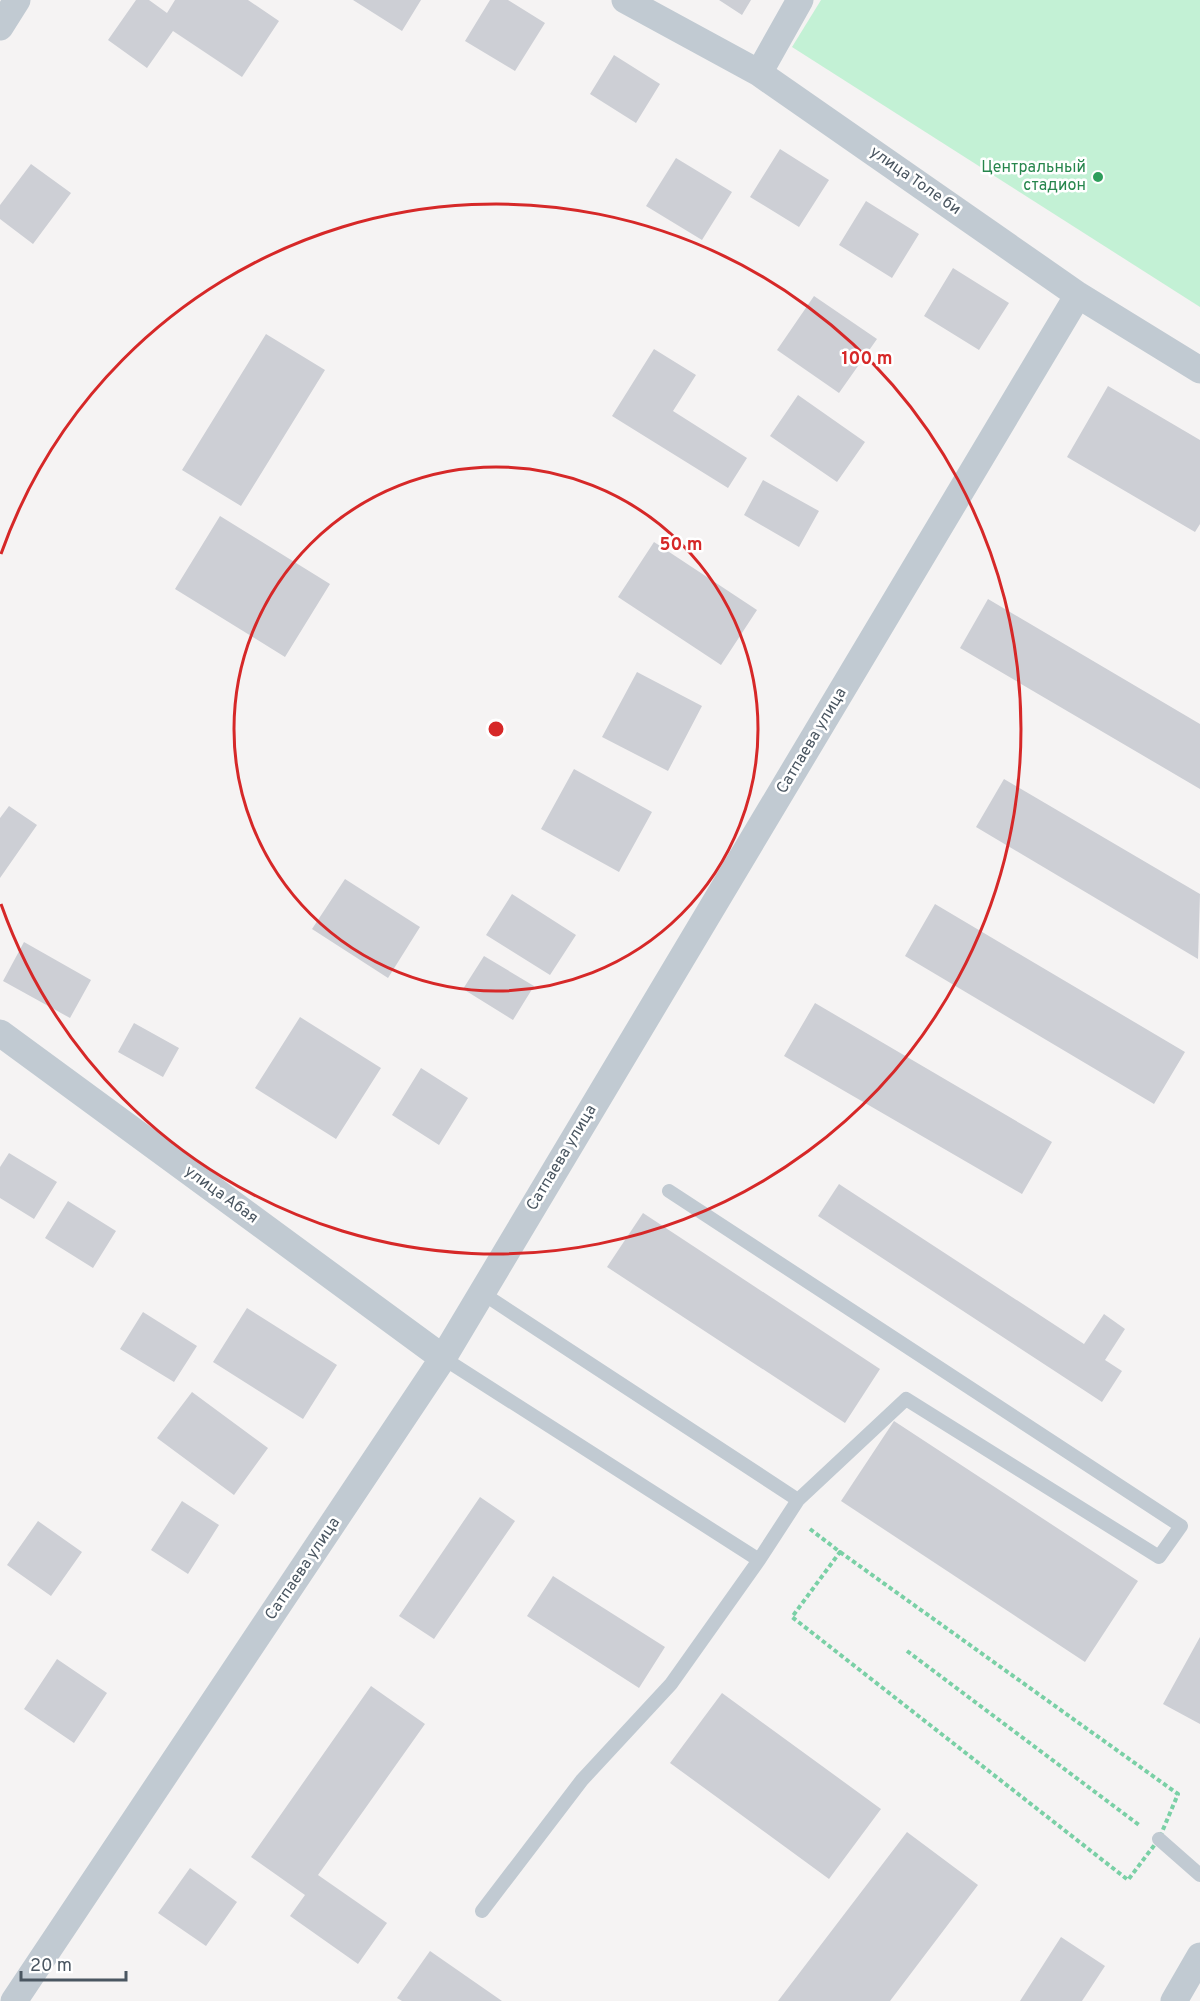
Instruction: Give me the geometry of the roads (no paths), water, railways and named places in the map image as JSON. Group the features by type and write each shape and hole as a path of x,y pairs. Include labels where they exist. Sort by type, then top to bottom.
{"street":[{"path":"0,27 17,0"},
{"name":"улица Толе би","path":"625,0 759,73 1078,295 1196,360"},
{"path":"759,73 800,0"},
{"name":"Сатпаева улица","path":"14,2001 443,1358 1078,295"},
{"name":"улица Абая","path":"0,1032 443,1358"},
{"path":"1174,2001 1200,1956"}],"lane":[{"path":"482,1911 582,1780 670,1684 759,1560 798,1500 906,1399 1159,1557 1181,1526 669,1191"},
{"path":"482,1293 798,1500"},
{"path":"443,1358 759,1560"},
{"path":"1155,1836 1200,1875"}],"place":[{"name":"Центральный стадион","path":"1098,177"}]}
